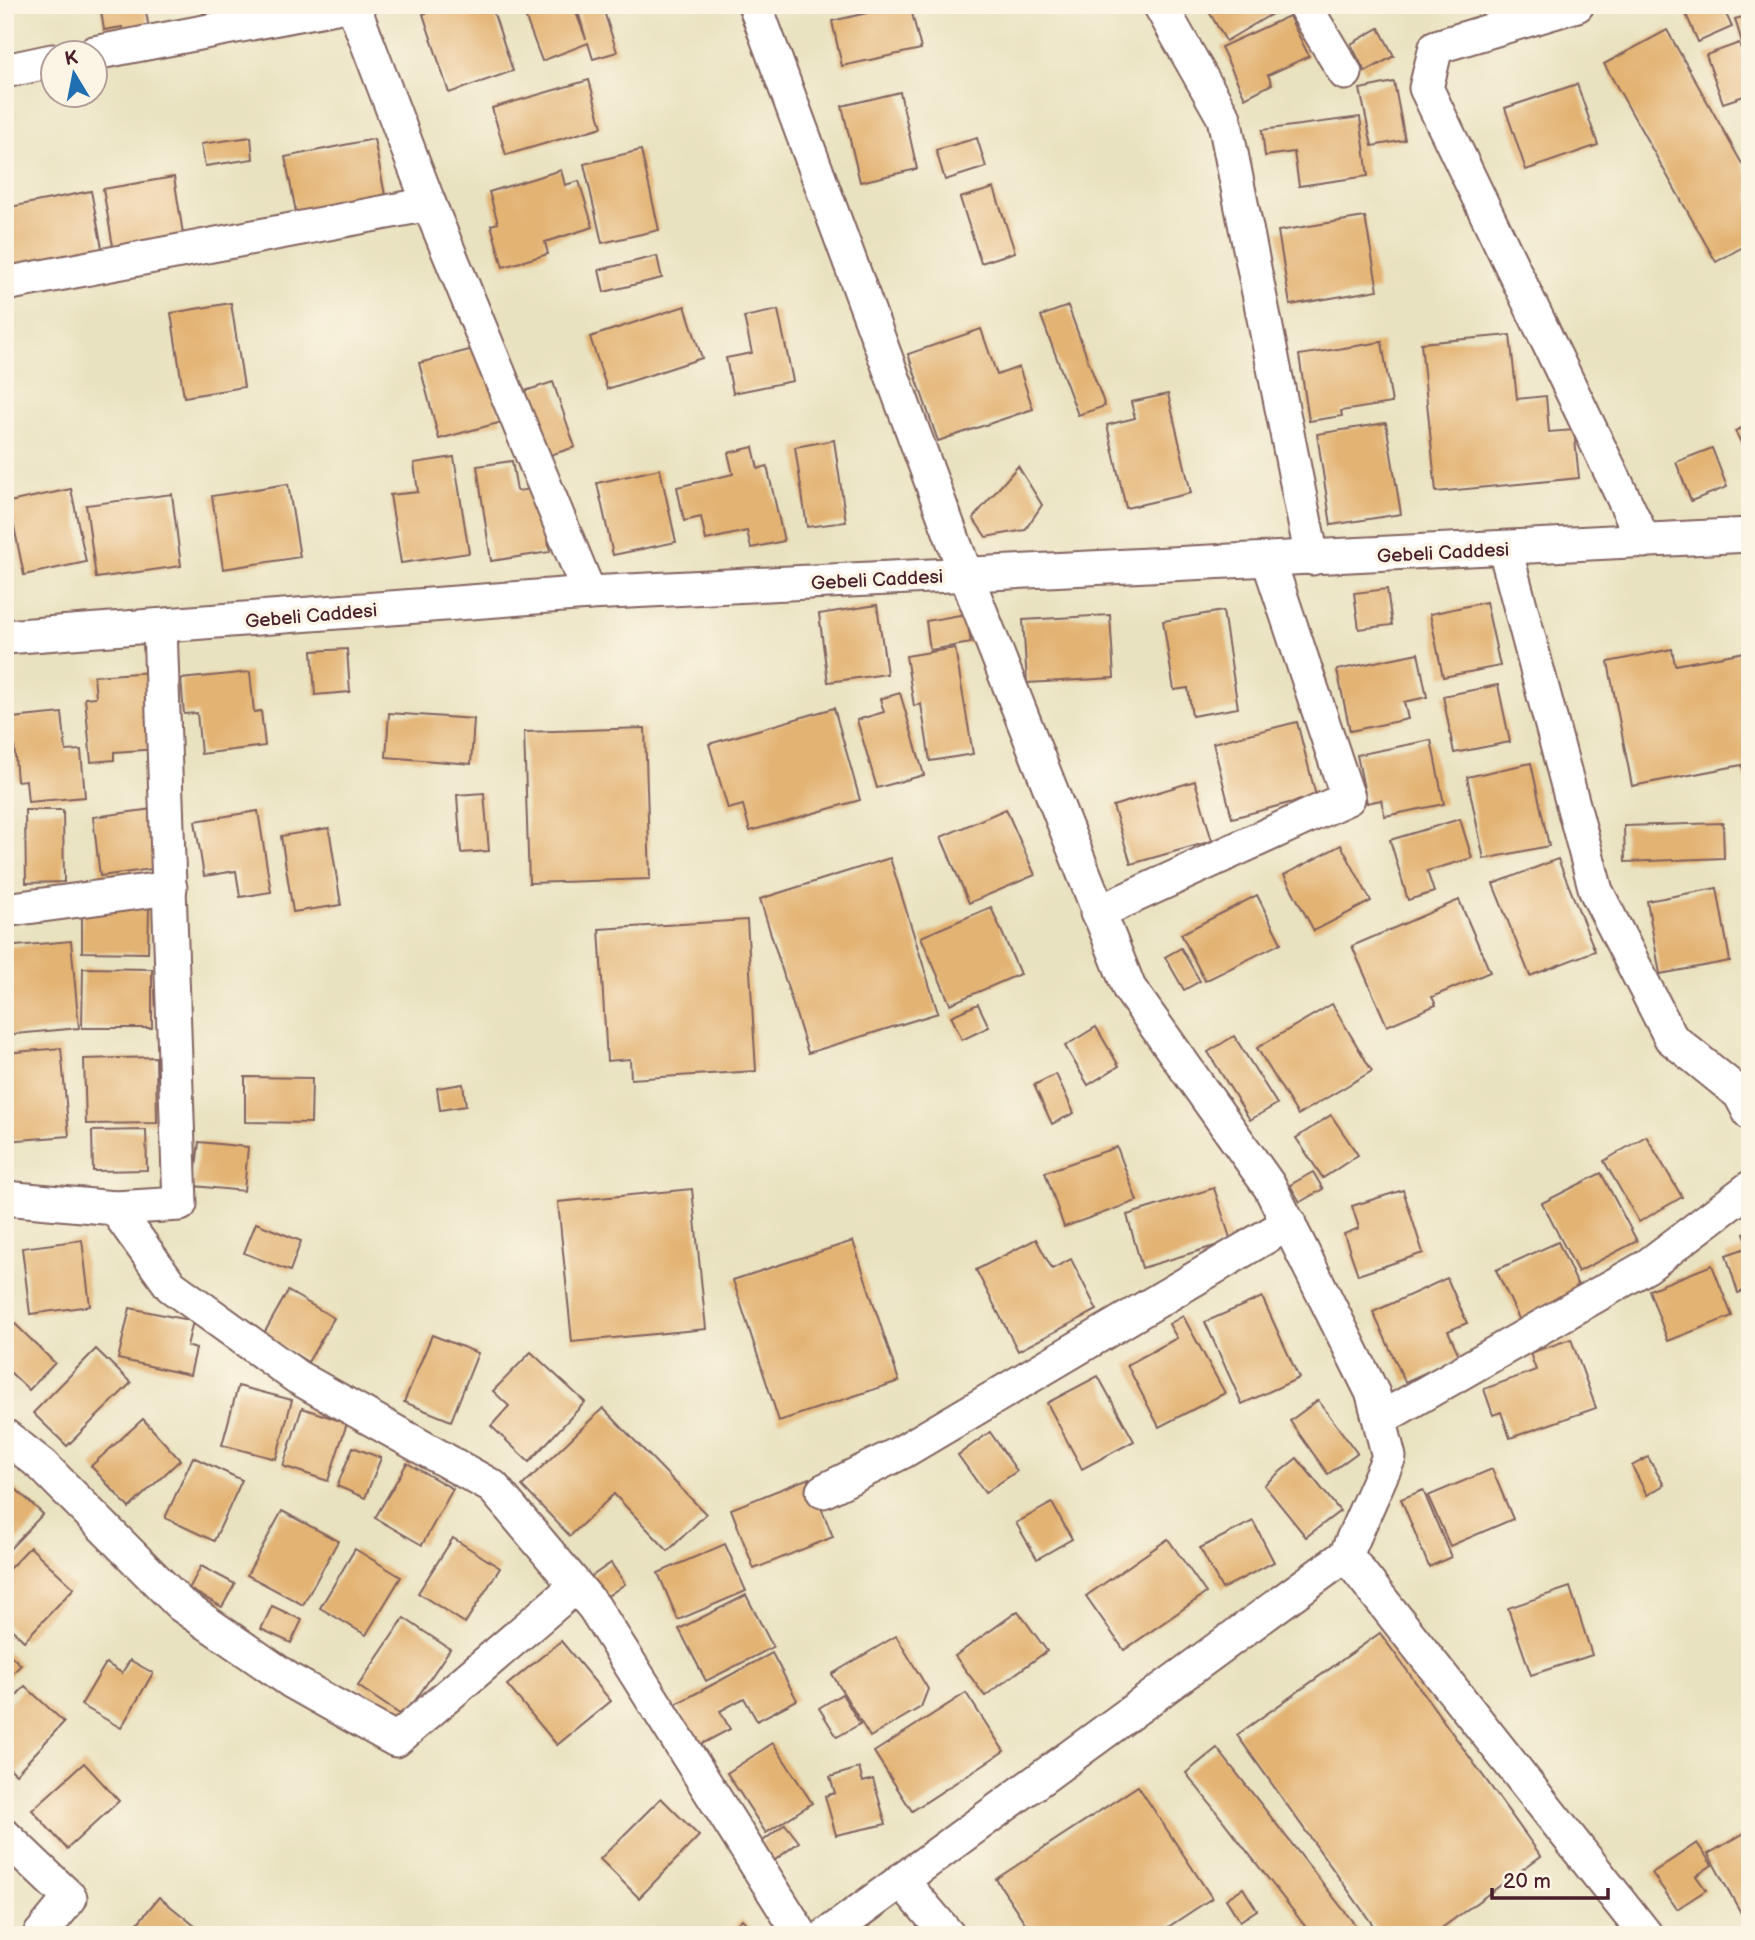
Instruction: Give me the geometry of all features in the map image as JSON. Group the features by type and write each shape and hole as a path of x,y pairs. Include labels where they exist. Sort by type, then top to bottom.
{"street":[{"path":"108,50 345,5"},
{"path":"354,5 429,204 589,593"},
{"path":"755,5 966,575 1097,913 1129,988 1270,1187 1373,1394 1389,1457 1346,1555 827,1935"},
{"path":"1160,5 1224,118 1312,558"},
{"path":"1304,5 1345,73"},
{"path":"1577,5 1436,47 1426,88 1644,541"},
{"path":"5,71 38,64"},
{"path":"5,284 429,204"},
{"name":"Gebeli Caddesi","path":"5,637 589,593 1750,536"},
{"path":"1504,549 1597,891 1671,1038 1740,1094 1750,1113"},
{"path":"1097,913 1348,798 1269,561"},
{"path":"5,1198 115,1208 180,1203 160,627"},
{"path":"5,910 170,888"},
{"path":"1380,1419 1646,1267 1750,1188"},
{"path":"115,1208 171,1286 297,1377 494,1487 594,1606 801,1935"},
{"path":"823,1491 902,1452 1289,1223"},
{"path":"5,1436 42,1465 181,1605 291,1681 396,1740 576,1586"},
{"path":"1346,1555 1646,1935"},
{"path":"5,1836 70,1898 40,1935"},
{"path":"901,1880 948,1935"}],"building":[{"path":"100,5 145,5 150,36 124,41 122,27 104,30"},
{"path":"202,5 226,5 227,9 203,13"},
{"path":"449,5 491,5 513,71 449,93 423,14"},
{"path":"521,5 573,5 586,39 576,5 602,5 617,52 593,59 588,43 542,61"},
{"path":"910,5 921,49 842,66 832,21"},
{"path":"1205,5 1287,5 1226,41"},
{"path":"1682,5 1722,5 1732,27 1698,42"},
{"path":"1750,15 1750,66 1749,66 1735,19"},
{"path":"1289,16 1309,56 1268,75 1272,84 1245,98 1221,47"},
{"path":"1379,28 1394,56 1365,72 1351,44"},
{"path":"1667,30 1750,178 1750,243 1716,262 1604,64"},
{"path":"1739,43 1750,74 1750,94 1723,103 1706,55"},
{"path":"589,80 602,127 506,155 492,108"},
{"path":"1394,82 1405,140 1372,146 1360,89"},
{"path":"1577,84 1598,145 1526,170 1505,108"},
{"path":"900,92 917,169 860,182 842,106"},
{"path":"1360,117 1368,176 1299,186 1294,152 1265,156 1262,130"},
{"path":"251,137 253,159 205,166 201,144"},
{"path":"977,138 986,167 945,180 936,150"},
{"path":"374,139 387,205 298,222 285,157"},
{"path":"641,150 659,230 602,243 584,164"},
{"path":"561,170 565,185 579,181 593,227 545,242 548,254 503,267 491,225 498,223 489,192"},
{"path":"174,177 184,240 114,252 103,189"},
{"path":"994,188 1015,252 981,263 960,198"},
{"path":"91,191 103,253 5,272 5,208"},
{"path":"1365,217 1378,290 1290,305 1278,231"},
{"path":"657,256 662,278 604,292 599,270"},
{"path":"231,303 244,387 184,397 171,313"},
{"path":"685,306 702,358 607,389 590,337"},
{"path":"1068,306 1105,406 1078,415 1041,316"},
{"path":"778,310 793,381 733,393 726,358 752,353 744,317"},
{"path":"981,329 997,375 1019,367 1033,409 938,441 908,354"},
{"path":"1510,335 1517,399 1546,396 1549,432 1574,430 1579,478 1436,492 1421,343"},
{"path":"1382,342 1392,403 1341,411 1342,416 1309,421 1299,355"},
{"path":"481,347 502,422 439,439 419,363"},
{"path":"553,382 575,447 544,457 522,392"},
{"path":"1168,394 1191,493 1126,508 1107,425 1135,418 1131,402"},
{"path":"1386,423 1401,514 1331,525 1317,434"},
{"path":"1750,424 1750,460 1735,431"},
{"path":"834,440 846,522 807,527 795,447"},
{"path":"753,447 758,469 767,466 784,541 751,548 747,531 706,540 701,517 684,521 677,487 733,474 728,453"},
{"path":"1712,448 1727,487 1691,501 1676,462"},
{"path":"454,457 469,553 401,563 390,495 418,492 414,463"},
{"path":"512,461 517,491 540,488 550,552 491,561 477,466"},
{"path":"1018,466 1042,505 1025,530 986,537 973,518"},
{"path":"660,469 676,542 613,555 597,483"},
{"path":"288,484 300,557 223,569 212,496"},
{"path":"71,489 86,562 24,575 9,502"},
{"path":"172,494 181,566 96,578 86,505"},
{"path":"1387,589 1392,625 1359,629 1354,593"},
{"path":"1486,602 1500,666 1443,677 1430,614"},
{"path":"877,605 887,674 828,682 819,614"},
{"path":"1223,611 1238,708 1192,716 1188,688 1174,690 1163,621"},
{"path":"966,614 971,643 930,650 926,621"},
{"path":"1110,615 1114,678 1027,683 1023,620"},
{"path":"955,648 973,754 930,761 921,704 914,706 906,656"},
{"path":"347,649 350,692 315,695 312,651"},
{"path":"1672,649 1675,665 1750,651 1750,798 1742,765 1632,786 1608,662"},
{"path":"1418,653 1427,697 1404,702 1408,719 1350,731 1337,670"},
{"path":"152,672 158,749 114,752 114,760 91,762 85,698 96,697 94,676"},
{"path":"250,672 254,712 261,711 265,746 201,754 197,713 184,714 181,679"},
{"path":"1498,685 1510,742 1454,753 1443,696"},
{"path":"900,693 924,775 877,788 857,720 884,712 880,699"},
{"path":"834,708 860,800 750,831 743,805 728,809 709,744"},
{"path":"62,713 66,751 81,750 85,797 28,802 26,780 17,781 12,718"},
{"path":"389,713 474,719 471,764 386,757"},
{"path":"1297,722 1316,796 1232,818 1213,743"},
{"path":"645,728 650,879 529,883 524,732"},
{"path":"1431,740 1444,804 1385,816 1381,800 1367,803 1357,755"},
{"path":"1531,763 1549,846 1484,859 1467,777"},
{"path":"1195,781 1212,841 1131,864 1113,806"},
{"path":"484,793 489,851 461,853 457,795"},
{"path":"153,809 160,868 100,876 93,817"},
{"path":"1006,809 1035,875 969,903 941,837"},
{"path":"25,810 63,810 64,882 26,883"},
{"path":"258,811 271,892 240,897 236,871 204,876 195,821"},
{"path":"1460,819 1472,858 1427,871 1434,892 1408,900 1390,840"},
{"path":"1723,823 1724,858 1625,862 1624,826"},
{"path":"329,828 341,905 293,912 281,836"},
{"path":"1341,845 1371,901 1314,931 1284,875"},
{"path":"890,858 938,1013 808,1053 760,899"},
{"path":"1558,859 1595,951 1530,976 1493,884"},
{"path":"1717,888 1730,961 1660,974 1647,901"},
{"path":"1257,895 1281,943 1205,981 1181,934"},
{"path":"1459,900 1490,972 1432,997 1436,1005 1387,1026 1352,946"},
{"path":"991,907 1020,974 950,1004 921,937"},
{"path":"82,908 149,908 148,953 82,952"},
{"path":"747,920 756,1071 631,1079 630,1059 607,1061 599,929"},
{"path":"71,941 79,1028 5,1035 5,947"},
{"path":"1181,948 1200,981 1184,990 1165,957"},
{"path":"83,968 152,969 152,1028 82,1028"},
{"path":"978,1004 989,1027 962,1040 951,1016"},
{"path":"1332,1004 1372,1071 1298,1115 1257,1048"},
{"path":"1096,1027 1119,1066 1088,1085 1065,1046"},
{"path":"1234,1036 1277,1104 1250,1120 1208,1052"},
{"path":"61,1048 69,1136 7,1141 5,1053"},
{"path":"156,1057 157,1123 86,1124 84,1059"},
{"path":"1056,1074 1074,1113 1052,1124 1034,1085"},
{"path":"245,1077 312,1078 311,1123 245,1122"},
{"path":"463,1084 466,1106 440,1110 437,1088"},
{"path":"1331,1115 1358,1155 1323,1178 1296,1138"},
{"path":"146,1130 147,1170 93,1171 92,1131"},
{"path":"1646,1136 1682,1197 1639,1222 1604,1161"},
{"path":"199,1142 248,1147 244,1191 194,1186"},
{"path":"1117,1147 1137,1201 1064,1227 1045,1172"},
{"path":"1313,1172 1323,1189 1300,1202 1290,1185"},
{"path":"1601,1173 1637,1241 1578,1272 1542,1203"},
{"path":"1214,1188 1231,1241 1142,1268 1127,1215"},
{"path":"692,1189 706,1329 572,1342 558,1202"},
{"path":"1403,1190 1423,1253 1358,1275 1344,1234 1359,1228 1352,1206"},
{"path":"256,1223 301,1241 290,1271 244,1253"},
{"path":"1750,1231 1750,1289 1738,1293 1726,1255 1749,1247 1744,1233"},
{"path":"1036,1239 1052,1269 1071,1259 1097,1310 1018,1351 976,1270"},
{"path":"82,1240 90,1306 30,1314 22,1248"},
{"path":"853,1241 899,1381 779,1421 733,1280"},
{"path":"1558,1242 1582,1294 1520,1321 1496,1270"},
{"path":"1712,1265 1732,1316 1668,1341 1649,1290"},
{"path":"1447,1278 1467,1323 1448,1331 1460,1357 1405,1382 1373,1312"},
{"path":"288,1291 334,1318 308,1362 263,1335"},
{"path":"1262,1297 1299,1378 1242,1404 1205,1322"},
{"path":"130,1308 193,1321 187,1346 196,1349 190,1375 118,1359"},
{"path":"5,1314 55,1363 29,1390 11,1373 5,1379"},
{"path":"1183,1316 1225,1393 1159,1427 1127,1365 1177,1338 1169,1324"},
{"path":"432,1335 478,1353 451,1421 404,1402"},
{"path":"1571,1339 1596,1408 1510,1438 1501,1412 1493,1415 1484,1389 1536,1370 1530,1353"},
{"path":"96,1349 131,1383 67,1446 33,1413"},
{"path":"531,1352 585,1402 529,1462 491,1426 509,1406 493,1391"},
{"path":"1098,1376 1134,1441 1082,1469 1047,1403"},
{"path":"238,1386 292,1400 276,1459 222,1445"},
{"path":"1318,1400 1357,1453 1328,1474 1290,1421"},
{"path":"302,1408 347,1423 328,1481 283,1466"},
{"path":"603,1408 706,1514 668,1551 614,1494 570,1536 522,1486"},
{"path":"143,1419 180,1460 129,1508 91,1466"},
{"path":"990,1432 1017,1471 985,1493 958,1455"},
{"path":"353,1447 381,1458 365,1498 337,1486"},
{"path":"193,1457 242,1480 214,1541 165,1518"},
{"path":"1648,1457 1664,1485 1647,1495 1632,1466"},
{"path":"1297,1458 1340,1511 1306,1537 1264,1485"},
{"path":"407,1463 453,1489 422,1545 375,1518"},
{"path":"1492,1469 1513,1519 1450,1546 1428,1496"},
{"path":"809,1478 833,1537 754,1569 731,1509"},
{"path":"5,1479 43,1514 5,1554"},
{"path":"1423,1490 1451,1557 1429,1567 1401,1499"},
{"path":"1052,1503 1072,1539 1037,1559 1016,1523"},
{"path":"282,1511 338,1541 303,1605 247,1575"},
{"path":"1253,1521 1274,1562 1222,1589 1200,1548"},
{"path":"453,1538 500,1568 465,1623 418,1593"},
{"path":"1168,1539 1206,1593 1124,1650 1086,1596"},
{"path":"725,1544 746,1591 678,1620 658,1573"},
{"path":"30,1547 74,1588 24,1641 5,1623 5,1573"},
{"path":"355,1549 401,1577 366,1635 320,1608"},
{"path":"611,1563 625,1584 603,1599 589,1578"},
{"path":"201,1566 235,1584 222,1607 189,1589"},
{"path":"1570,1587 1592,1655 1531,1675 1508,1608"},
{"path":"746,1595 773,1647 706,1681 679,1629"},
{"path":"272,1606 302,1620 291,1643 261,1629"},
{"path":"1018,1611 1047,1651 985,1696 955,1656"},
{"path":"404,1618 450,1649 404,1717 358,1686"},
{"path":"1380,1633 1541,1856 1432,1935 1380,1935 1237,1735"},
{"path":"896,1636 928,1689 921,1707 870,1737 832,1674"},
{"path":"561,1641 611,1701 557,1745 507,1685"},
{"path":"5,1650 21,1665 5,1681"},
{"path":"772,1653 797,1700 757,1721 744,1698 720,1711 730,1729 698,1746 676,1704"},
{"path":"130,1660 153,1673 121,1728 81,1705 106,1663 122,1673"},
{"path":"25,1686 64,1722 16,1774 5,1764 5,1708"},
{"path":"966,1693 1004,1751 912,1811 874,1752"},
{"path":"842,1694 860,1724 837,1737 819,1708"},
{"path":"773,1743 812,1803 766,1833 727,1773"},
{"path":"1217,1748 1363,1935 1312,1935 1186,1773"},
{"path":"84,1763 119,1801 67,1849 32,1810"},
{"path":"859,1768 863,1782 873,1779 886,1824 836,1835 825,1796 835,1793 830,1777"},
{"path":"1138,1786 1212,1898 1156,1935 1033,1935 996,1879"},
{"path":"661,1798 699,1836 639,1898 600,1859"},
{"path":"785,1824 799,1842 771,1863 758,1845"},
{"path":"1750,1830 1750,1920 1746,1922 1708,1854"},
{"path":"1697,1843 1712,1865 1696,1876 1706,1890 1677,1909 1652,1873"},
{"path":"1243,1888 1257,1910 1240,1921 1226,1899"},
{"path":"159,1897 206,1935 128,1935"},
{"path":"742,1919 757,1935 725,1935"},
{"path":"5,1922 18,1935 5,1935"}]}
